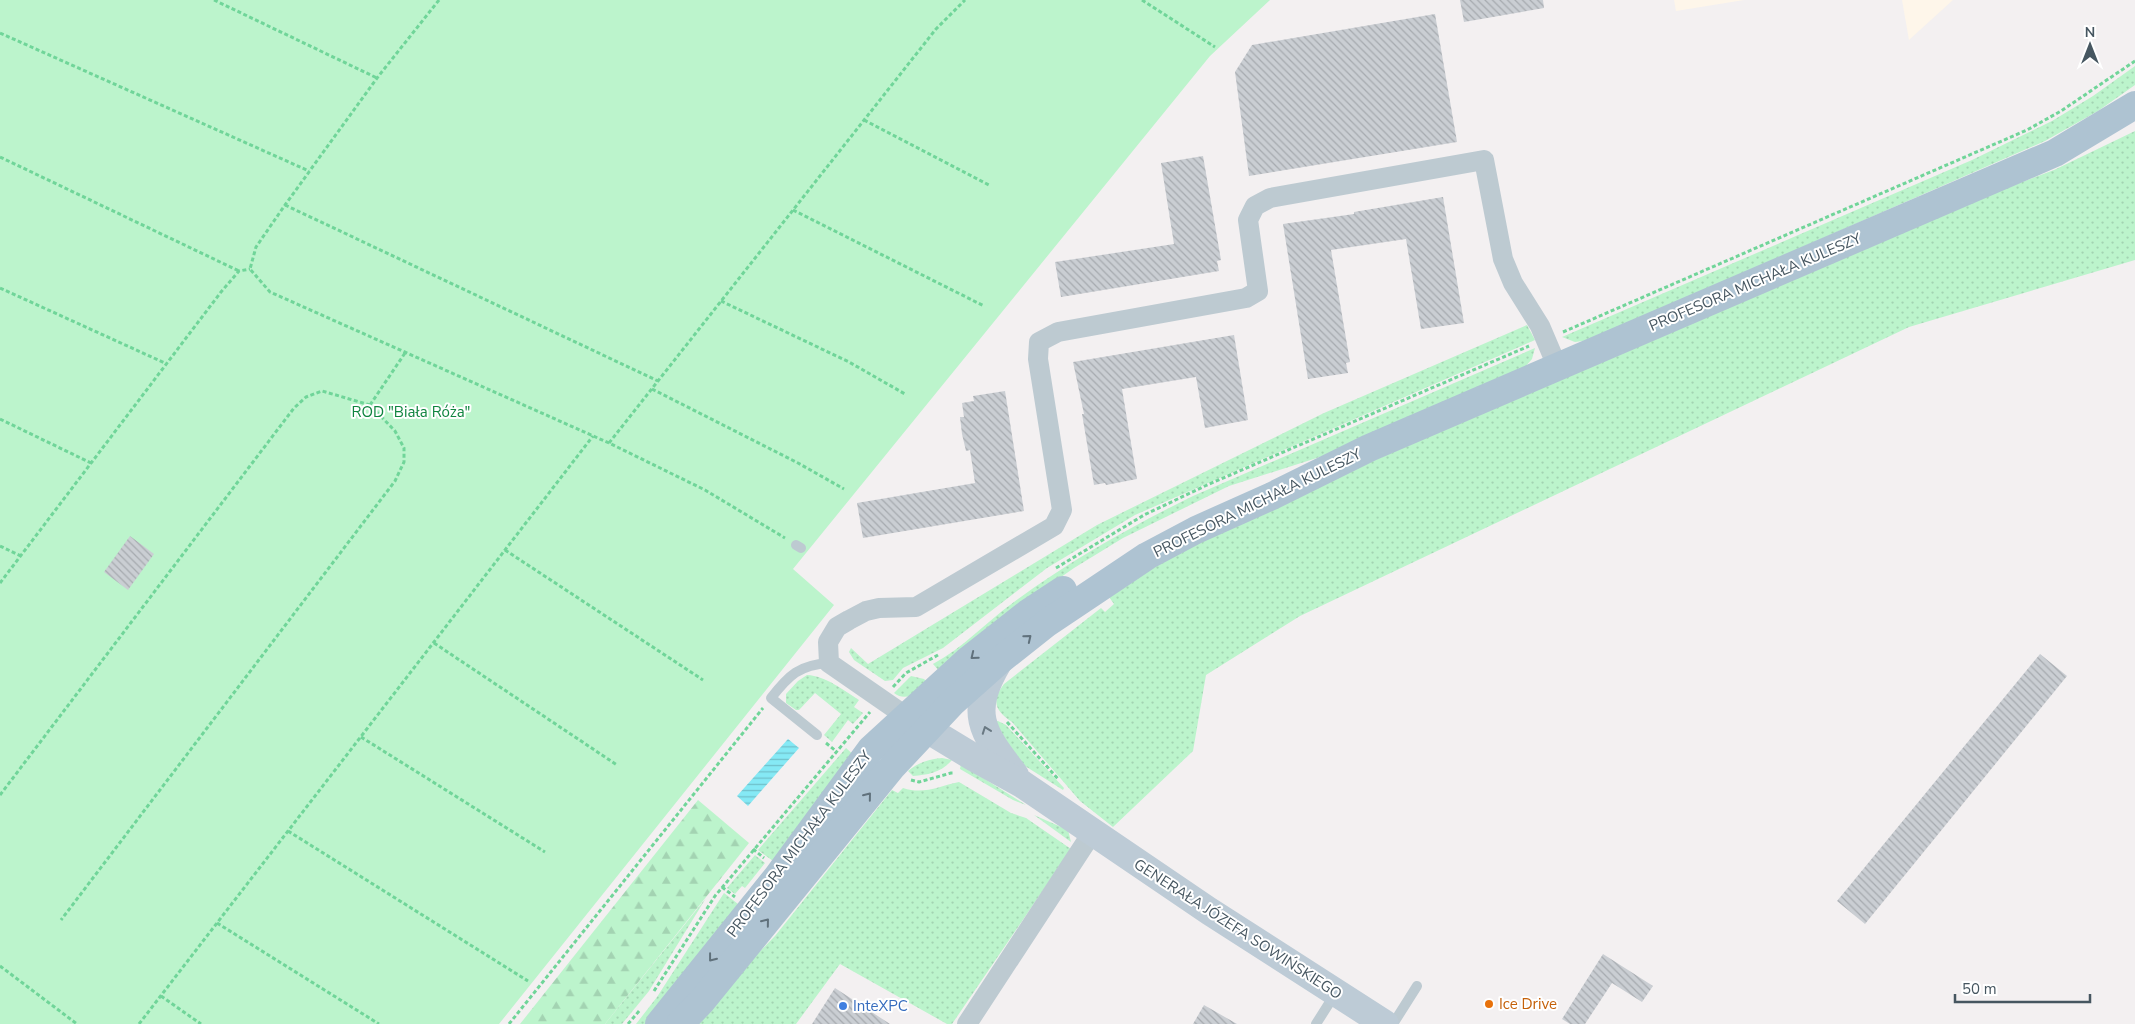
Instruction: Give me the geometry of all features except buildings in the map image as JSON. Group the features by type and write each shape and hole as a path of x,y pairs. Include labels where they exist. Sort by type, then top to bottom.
{"main road":[{"name":"PROFESORA MICHAŁA KULESZY","path":"652,1013 777,877 870,749 953,702 999,661 1047,623 1147,556 1196,530 1272,496 1369,448 2055,153 2135,105"},
{"name":"PROFESORA MICHAŁA KULESZY","path":"680,1024 702,1001 877,784 917,723 967,661 1028,613 1120,553 1190,514 1233,493 1369,448"}],"street":[{"path":"917,723 829,658 847,631 848,620 866,611 879,608 916,607 1054,526 1062,510 1038,359 1039,342 1058,332 1246,298 1258,291 1248,220 1255,206 1270,198 1484,160 1502,260 1513,283 1540,326 1557,366"},
{"path":"999,661 983,691 982,719 987,736 1022,784"},
{"name":"GENERAŁA JÓZEFA SOWIŃSKIEGO","path":"917,723 1022,784 1092,833 1386,1024"},
{"path":"967,1024 1092,833"}],"lane":[{"path":"817,735 771,698 794,672 829,658"},
{"path":"1393,1024 1417,986"},
{"path":"1316,1024 1336,993"}],"path":[{"path":"214,0 377,78"},
{"path":"250,270 256,247 285,205 377,78 439,0"},
{"path":"609,443 936,29 965,0"},
{"path":"1142,0 1215,47"},
{"path":"0,33 310,171"},
{"path":"1054,570 1144,515 1207,485 2027,130 2060,111 2135,61"},
{"path":"864,120 989,185"},
{"path":"0,157 239,271 250,270"},
{"path":"285,205 658,381"},
{"path":"793,210 984,306"},
{"path":"250,270 270,292 609,443 705,490 799,547"},
{"path":"0,583 239,271"},
{"path":"0,288 167,364"},
{"path":"721,301 849,362 905,394"},
{"path":"370,405 405,353"},
{"path":"652,389 798,463 844,489"},
{"path":"0,795 294,408 306,397 322,391 370,405 395,432 404,448 404,462 395,481 61,920"},
{"path":"0,419 91,463"},
{"path":"139,1024 593,436"},
{"path":"0,546 21,556"},
{"path":"505,550 703,680"},
{"path":"434,643 617,765"},
{"path":"894,685 906,673 946,650"},
{"path":"508,1024 771,698"},
{"path":"1001,719 1008,722 1059,781"},
{"path":"651,996 722,887 863,720"},
{"path":"361,737 545,852"},
{"path":"904,778 919,782 951,773 957,774"},
{"path":"288,831 528,981"},
{"path":"753,849 768,862"},
{"path":"722,887 737,899"},
{"path":"217,924 379,1024"},
{"path":"0,966 77,1024"},
{"path":"161,996 201,1024"},
{"path":"628,1024 652,1013"}],"shaded area":[{"path":"1674,0 1744,0 1676,11"},
{"path":"1902,0 1953,0 1909,40"}],"green space":[{"name":"ROD \"Biała Róża\"","path":"0,0 1270,0 1210,56 793,569 834,605 499,1024 0,1024"},
{"path":"2135,66 2135,85 2098,111 2045,141 1590,340 1575,342 1562,337 1972,160 2052,121 2093,96"},
{"path":"2135,131 2135,260 1909,327 1300,616 1206,675 1193,751 1113,827 1080,801 1012,722 999,710 996,701 1004,684 1101,608 1105,612 1114,604 1109,597 1180,545 1948,210 2054,170"},
{"path":"1527,325 1535,340 1135,515 1047,568 943,648 903,668 893,680 885,681 854,660 849,652 851,648 868,664 1097,525 1324,413"},
{"path":"1535,348 1532,359 1525,367 1323,456 1229,486 1123,538 1074,568 1031,598 940,672 933,664 964,643 1035,587 1079,558 1146,520 1193,496"},
{"path":"807,675 828,681 859,700 854,707 863,713 853,724 848,720 832,742 824,735 841,714 815,693 799,710 786,703 786,694 798,681"},
{"path":"911,676 924,679 928,683 912,695 903,697 894,693"},
{"path":"998,721 1006,725 1064,788 1063,790 1014,759 988,722"},
{"path":"846,748 856,757 773,861 758,850"},
{"path":"942,758 952,760 934,772 913,776 908,771 924,762"},
{"path":"961,764 1026,805 1013,800 960,769"},
{"path":"959,782 1011,813 1026,818 1071,849 952,1024 947,1024 840,964 796,1024 688,1024 775,936 892,790 898,793 903,788 918,791"},
{"path":"698,800 749,843 605,1024 520,1024"},
{"path":"1034,815 1068,830 1071,842"},
{"path":"755,855 765,863 745,888 742,886 735,894 727,888"},
{"path":"724,893 738,904 651,1024 636,1024 657,997"},
{"path":"706,898 649,991 622,1024 605,1024"}],"water":[{"path":"788,739 799,748 748,806 737,796"}],"place":[{"name":"Ice Drive","path":"1489,1004"},
{"name":"InteXPC","path":"843,1006"}]}
